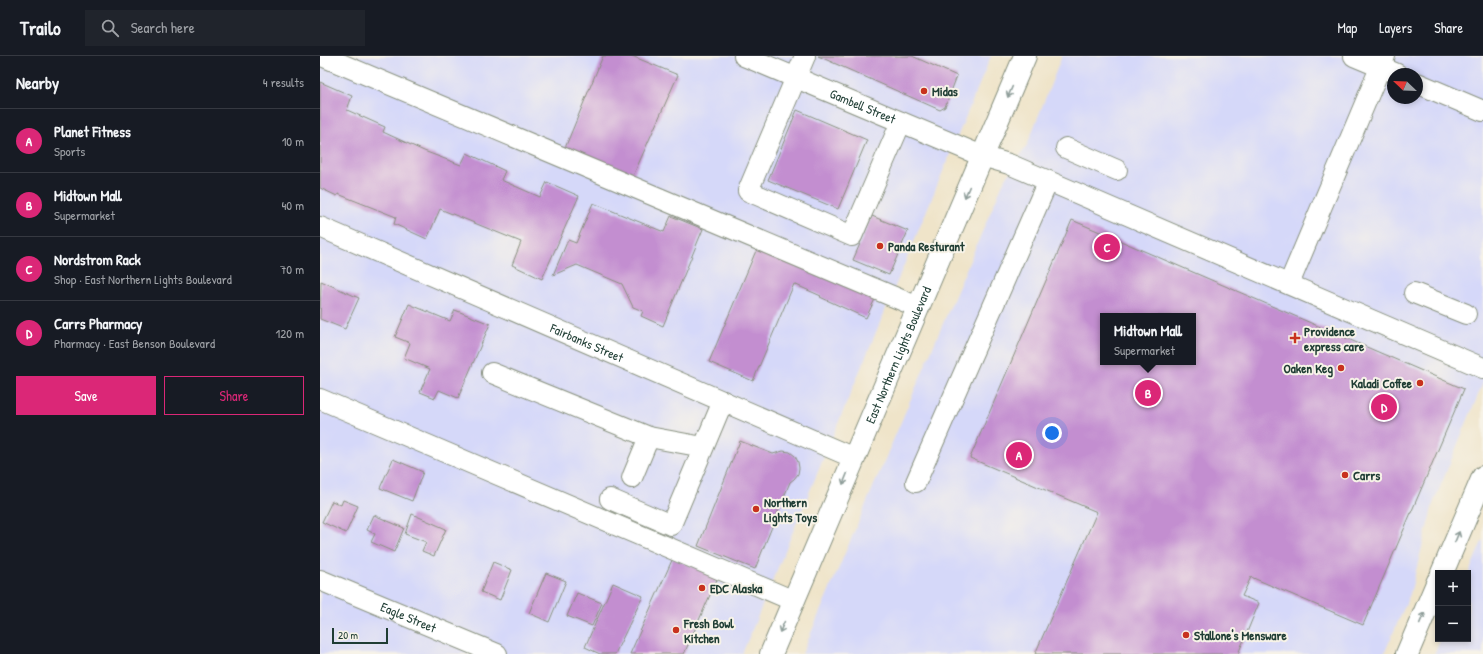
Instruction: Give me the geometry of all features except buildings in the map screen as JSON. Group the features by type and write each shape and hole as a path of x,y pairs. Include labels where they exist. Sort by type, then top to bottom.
{"main road":[{"name":"East Northern Lights Boulevard","path":"771,654 1025,56"},
{"path":"1443,570 1483,477"},
{"path":"1407,654 1435,588"}],"street":[{"path":"322,56 918,307"},
{"name":"Gambell Street","path":"744,56 982,156 1009,164 1483,368"},
{"path":"805,56 748,191 852,236 901,122"},
{"path":"1289,284 1388,66 1354,56"},
{"path":"1423,86 1483,111"},
{"path":"1066,148 1117,170"},
{"path":"916,482 1048,181"},
{"name":"Fairbanks Street","path":"320,227 854,458"},
{"path":"1414,293 1466,314"},
{"path":"492,373 649,436 703,447"},
{"path":"320,399 794,601"},
{"path":"610,499 671,525 723,402"},
{"path":"632,478 649,436"},
{"name":"Eagle Street","path":"320,580 497,654"}],"shaded area":[{"path":"320,56 991,56 742,654 320,654"},
{"path":"1062,56 1483,56 1483,383 1433,504 1410,594 1384,654 802,654 1003,183 1027,145"},
{"path":"1483,539 1483,654 1434,654 1440,642 1471,642 1470,570"}],"place":[{"name":"Midas","path":"924,91"},
{"name":"Panda Resturant","path":"880,246"},
{"name":"Nordstrom Rack","path":"1107,247"},
{"name":"Providence express care","path":"1295,338"},
{"name":"Oaken Keg","path":"1341,368"},
{"name":"Kaladi Coffee","path":"1420,383"},
{"name":"Midtown Mall","path":"1148,393"},
{"name":"Carrs Pharmacy","path":"1384,407"},
{"name":"Planet Fitness","path":"1019,455"},
{"name":"Carrs","path":"1345,475"},
{"name":"Northern Lights Toys","path":"756,509"},
{"name":"EDC Alaska","path":"702,588"},
{"name":"Fresh Bowl Kitchen","path":"676,630"},
{"name":"Stallone's Mensware","path":"1186,635"}]}
